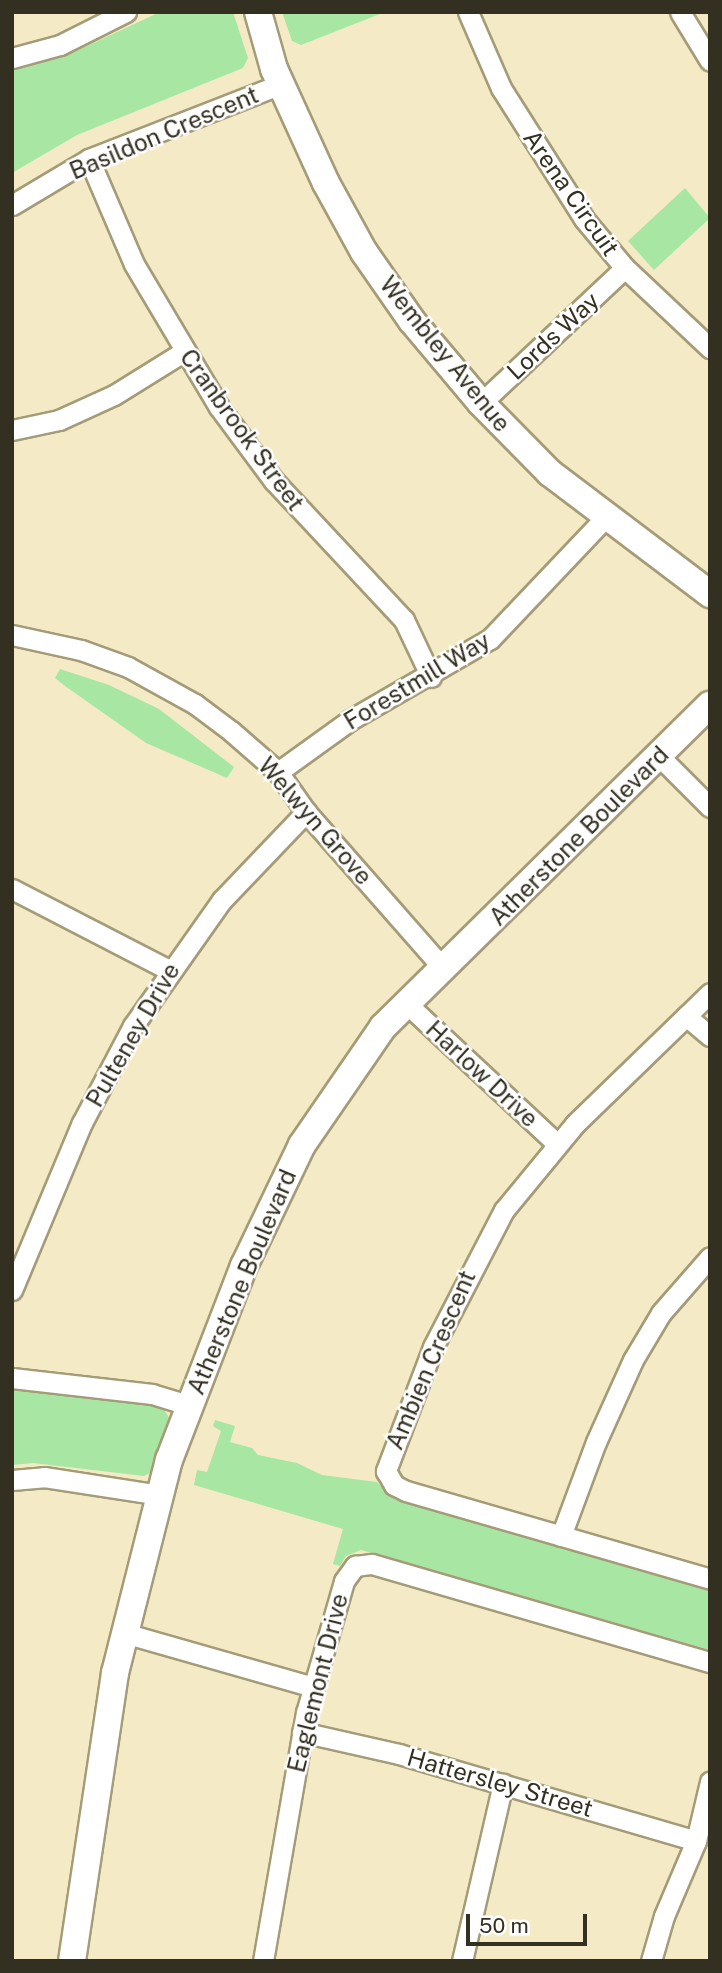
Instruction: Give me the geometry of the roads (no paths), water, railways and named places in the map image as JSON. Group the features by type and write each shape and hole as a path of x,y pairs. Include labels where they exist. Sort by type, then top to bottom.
{"street":[{"path":"12,58 60,45 126,12"},
{"name":"Wembley Avenue","path":"258,12 281,84 326,183 364,252 412,321 481,403 550,473 707,597"},
{"name":"Arena Circuit","path":"468,12 501,88 537,149 584,219 625,268 710,348"},
{"path":"680,12 710,61"},
{"name":"Basildon Crescent","path":"12,205 89,159 281,84"},
{"name":"Cranbrook Street","path":"89,159 134,264 183,352 274,481 404,620 431,677"},
{"name":"Lords Way","path":"481,403 625,268"},
{"path":"12,430 59,420 92,405 183,352"},
{"name":"Forestmill Way","path":"278,772 350,720 431,677 490,639 605,517"},
{"name":"Welwyn Grove","path":"12,635 81,650 128,667 195,704 278,772 306,812 444,969"},
{"name":"Atherstone Boulevard","path":"72,1961 124,1633 160,1494 189,1405 244,1266 302,1145 383,1027 709,709"},
{"path":"660,757 710,807"},
{"name":"Pulteney Drive","path":"12,1290 82,1123 169,970 222,900 306,812"},
{"path":"12,889 169,970"},
{"name":"Ambien Crescent","path":"710,993 557,1144 520,1187 476,1258 417,1384 386,1471 394,1485 406,1491 710,1578"},
{"name":"Harlow Drive","path":"407,1004 557,1144"},
{"path":"686,1016 710,1036"},
{"path":"561,1535 585,1466 633,1360 661,1313 710,1257"},
{"path":"12,1378 152,1394 189,1405"},
{"path":"12,1480 44,1477 160,1494"},
{"name":"Eaglemont Drive","path":"263,1961 302,1732 344,1580 355,1566 366,1564 710,1662"},
{"path":"124,1633 313,1688"},
{"name":"Hattersley Street","path":"302,1732 503,1784 696,1841"},
{"path":"651,1961 664,1916 696,1841 710,1782"},
{"path":"462,1961 503,1784"}]}
